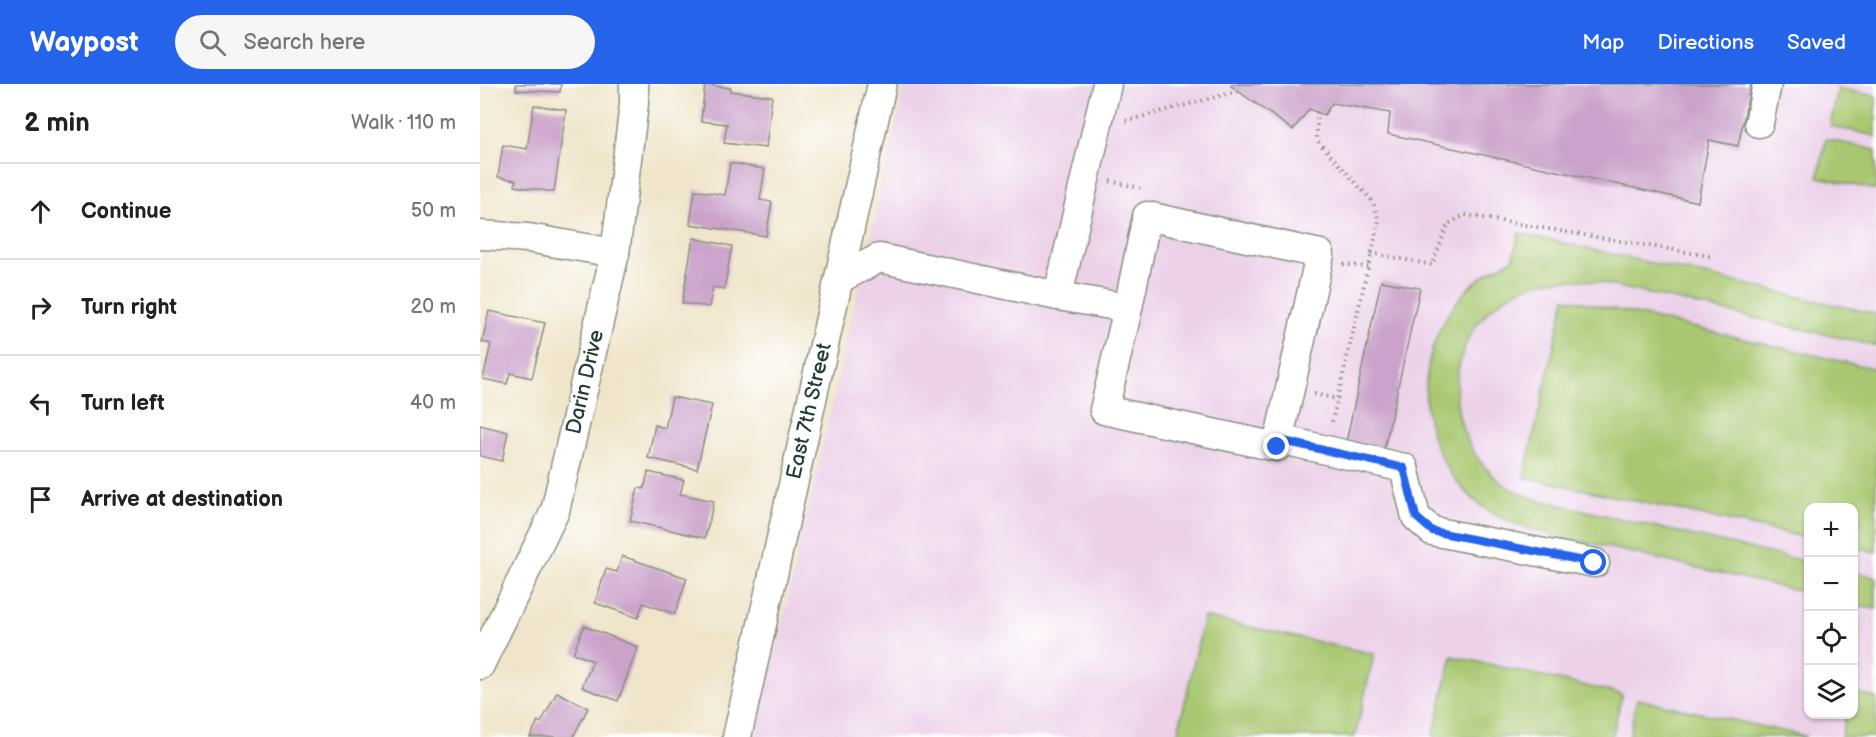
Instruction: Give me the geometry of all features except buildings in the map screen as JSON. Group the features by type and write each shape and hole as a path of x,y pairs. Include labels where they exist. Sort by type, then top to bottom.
{"street":[{"name":"Darin Drive","path":"480,665 489,623 555,511 615,254 634,104 634,84"},
{"name":"East 7th Street","path":"737,737 882,84"},
{"path":"1058,296 1107,84"},
{"path":"1759,123 1767,84"},
{"path":"1147,216 1320,254 1277,447 1104,410 1128,308 1147,216"},
{"path":"851,223 879,258"},
{"path":"480,235 528,238 615,254"},
{"path":"838,279 879,258 1058,296 1128,308"},
{"path":"1279,440 1404,468 1416,517 1432,531 1594,563"}],"path":[{"path":"1116,123 1238,91"},
{"path":"1317,112 1317,140 1372,202 1379,221 1329,434"},
{"path":"1103,180 1140,188"},
{"path":"1371,253 1432,265 1448,224 1465,215 1710,256"}],"shaded area":[{"path":"905,84 1876,84 1876,737 756,737"}],"green space":[{"path":"1838,88 1876,96 1876,136 1830,126"},
{"path":"1826,139 1876,150 1876,190 1818,177"},
{"path":"1519,233 1876,314 1876,346 1597,282 1558,280 1530,285 1495,306 1475,327 1463,353 1457,380 1458,409 1466,436 1480,461 1502,483 1539,500 1804,561 1804,592 1532,530 1492,513 1463,489 1444,464 1432,436 1426,407 1427,377 1433,347 1445,319 1464,293 1487,274 1513,259"},
{"path":"1565,298 1876,369 1876,552 1858,548 1858,503 1804,503 1804,537 1524,477"},
{"path":"1858,573 1876,577 1876,609 1858,605"},
{"path":"1204,617 1374,654 1355,737 1177,737"},
{"path":"1452,656 1622,694 1612,737 1433,737"},
{"path":"1858,693 1876,698 1876,737 1841,737 1845,719 1858,719"},
{"path":"1637,699 1805,736 1805,737 1629,737"}],"route":[{"path":"1277,447 1279,440 1404,468 1416,517 1432,531 1594,563"}]}
